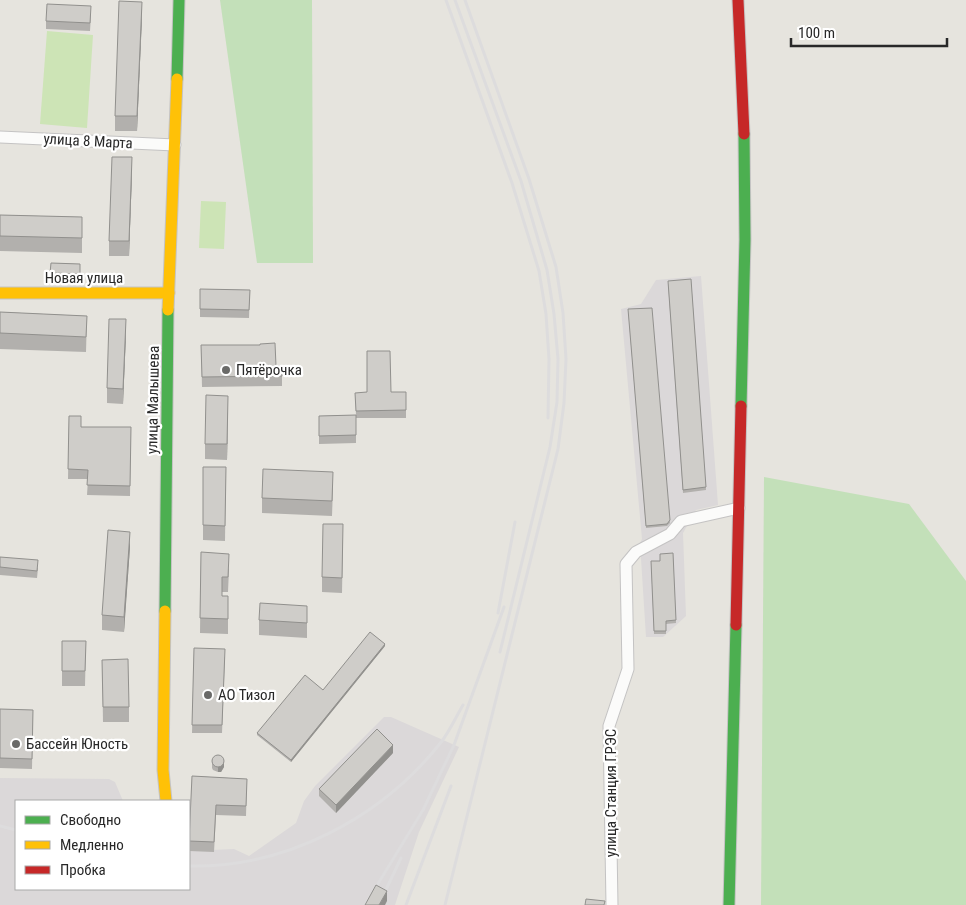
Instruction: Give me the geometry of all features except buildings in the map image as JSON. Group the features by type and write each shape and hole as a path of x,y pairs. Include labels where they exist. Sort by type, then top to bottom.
{"main road":[{"name":"улица Малышева","path":"166,800 163,770 169,293 179,0"},
{"path":"729,905 746,240 738,0"},
{"name":"Новая улица","path":"0,293 169,293"}],"street":[{"name":"улица 8 Марта","path":"0,137 175,145"},
{"name":"улица Станция ГРЭС","path":"612,905 609,726 628,670 626,564 636,552 670,534 681,521 739,508"}],"shaded area":[{"path":"701,276 718,505 696,510 683,533 686,616 663,637 646,637 640,543 642,539 621,309 641,304 656,280"},
{"path":"384,717 391,717 459,747 419,832 395,905 0,905 0,778 109,779 115,782 123,800 15,800 15,890 190,890 190,851 234,849 249,856 296,823 304,801 315,786"}],"green space":[{"path":"220,0 312,0 313,263 257,263"},
{"path":"47,31 93,35 87,128 40,124"},
{"path":"201,201 226,202 224,249 199,248"},
{"path":"764,477 909,504 966,581 966,905 761,905"}],"railway":[{"path":"446,0 512,183 539,271 546,314 549,359 548,418"},
{"path":"455,0 521,181 547,270 554,314 558,359 557,402 550,447 500,652"},
{"path":"445,905 558,449 564,403 566,359 563,313 556,267 529,179 465,0"},
{"path":"498,613 515,522"},
{"path":"365,905 423,810 454,745 504,607"},
{"path":"190,866 225,864 261,858 296,848 329,833 361,815 391,793 418,769 442,741 463,705"},
{"path":"406,905 451,786"},
{"path":"0,826 15,830"},
{"path":"383,896 401,858"}],"traffic: fast":[{"path":"177,79 179,0"},
{"path":"741,406 745,240 744,134"},
{"path":"165,611 168,310"},
{"path":"729,905 736,625"}],"traffic: slow":[{"path":"168,310 177,79"},
{"path":"0,293 169,293"},
{"path":"165,611 163,770 166,800"}],"traffic: jam":[{"path":"738,0 744,134"},
{"path":"736,625 741,406"}],"place":[{"name":"Пятёрочка","path":"226,370"},
{"name":"АО Тизол","path":"208,695"},
{"name":"Бассейн Юность","path":"16,744"}]}
